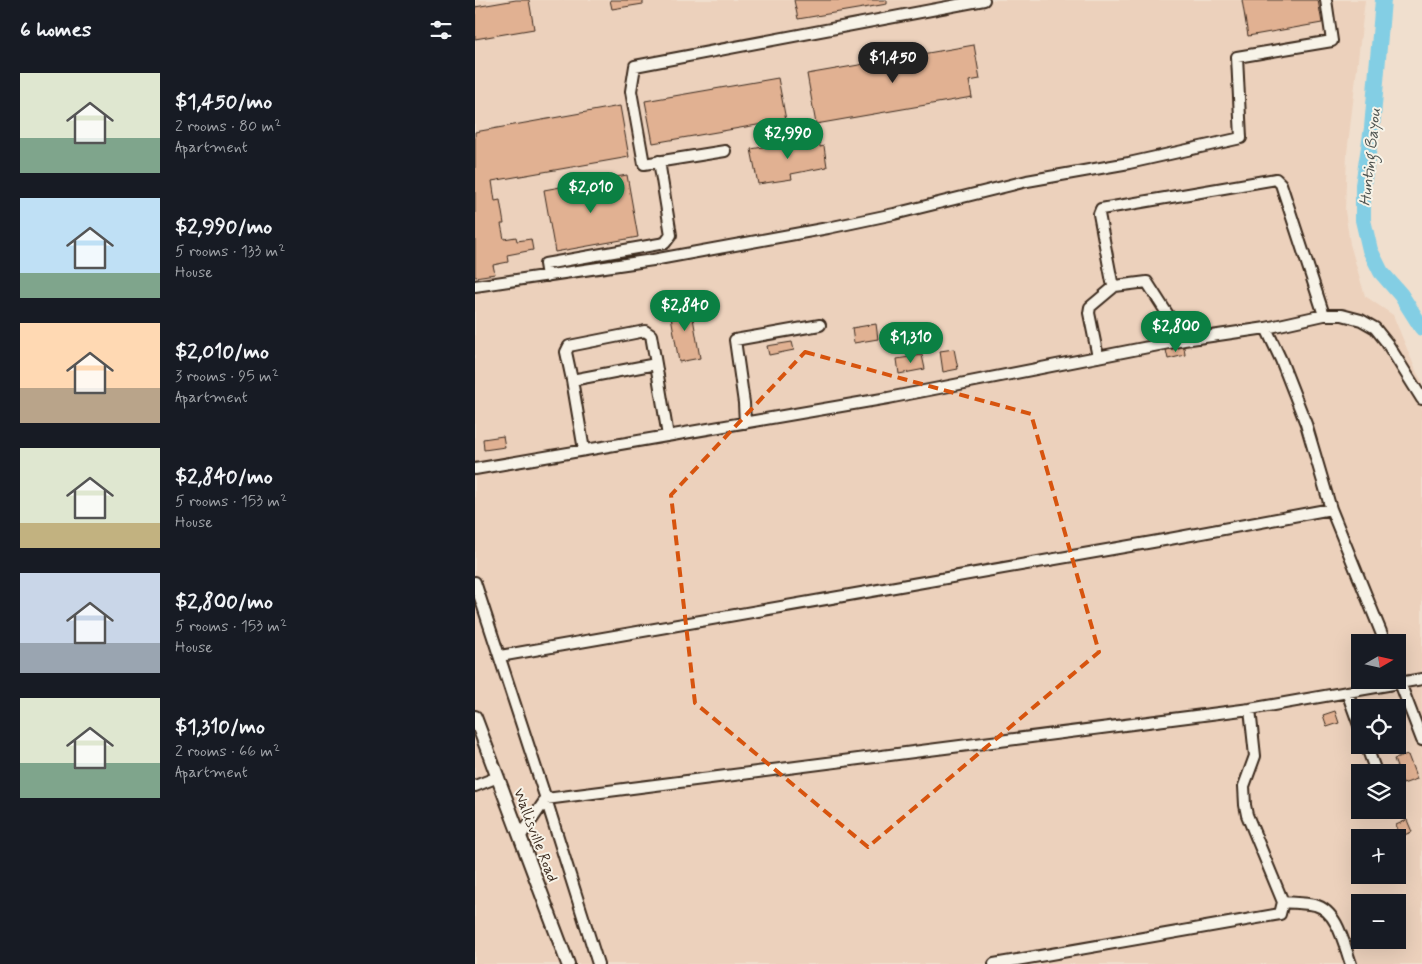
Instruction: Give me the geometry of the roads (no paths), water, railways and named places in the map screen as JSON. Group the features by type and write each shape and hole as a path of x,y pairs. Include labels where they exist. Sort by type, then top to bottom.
{"main road":[{"name":"Wallisville Road","path":"475,717 568,964"}],"lane":[{"path":"725,151 644,164 631,91 635,66 984,0"},
{"path":"475,286 653,260 828,228 894,214 1027,181 1129,163 1241,138 1237,57 1332,41 1326,0"},
{"path":"547,276 545,264 665,243 671,235 659,161"},
{"path":"1115,286 1112,280 1099,214 1101,209 1276,179 1281,184 1324,315"},
{"path":"1098,357 1089,313 1090,307 1115,286 1147,282 1184,340"},
{"path":"475,468 889,398 1184,340 1266,328 1324,315 1342,315 1361,320 1375,328 1387,343 1422,399"},
{"path":"745,423 735,340 820,325"},
{"path":"1266,328 1307,424 1331,509 1382,634"},
{"path":"584,450 566,352 569,346 645,331 651,335 668,436"},
{"path":"572,380 656,364"},
{"path":"500,656 1331,509"},
{"path":"475,582 598,964"},
{"path":"1406,678 1422,679"},
{"path":"520,837 546,799 1250,709 1358,689"},
{"path":"1403,689 1422,740"},
{"path":"1347,692 1351,703"},
{"path":"994,964 1280,914 1283,902 1247,815 1245,805 1244,786 1255,756 1250,709"},
{"path":"475,786 497,777"},
{"path":"1283,902 1316,905 1329,912 1343,940 1351,964"}],"waterway":[{"name":"Hunting Bayou","path":"1383,0 1372,128 1363,185 1363,220 1370,250 1381,272 1401,295 1422,328"}]}
